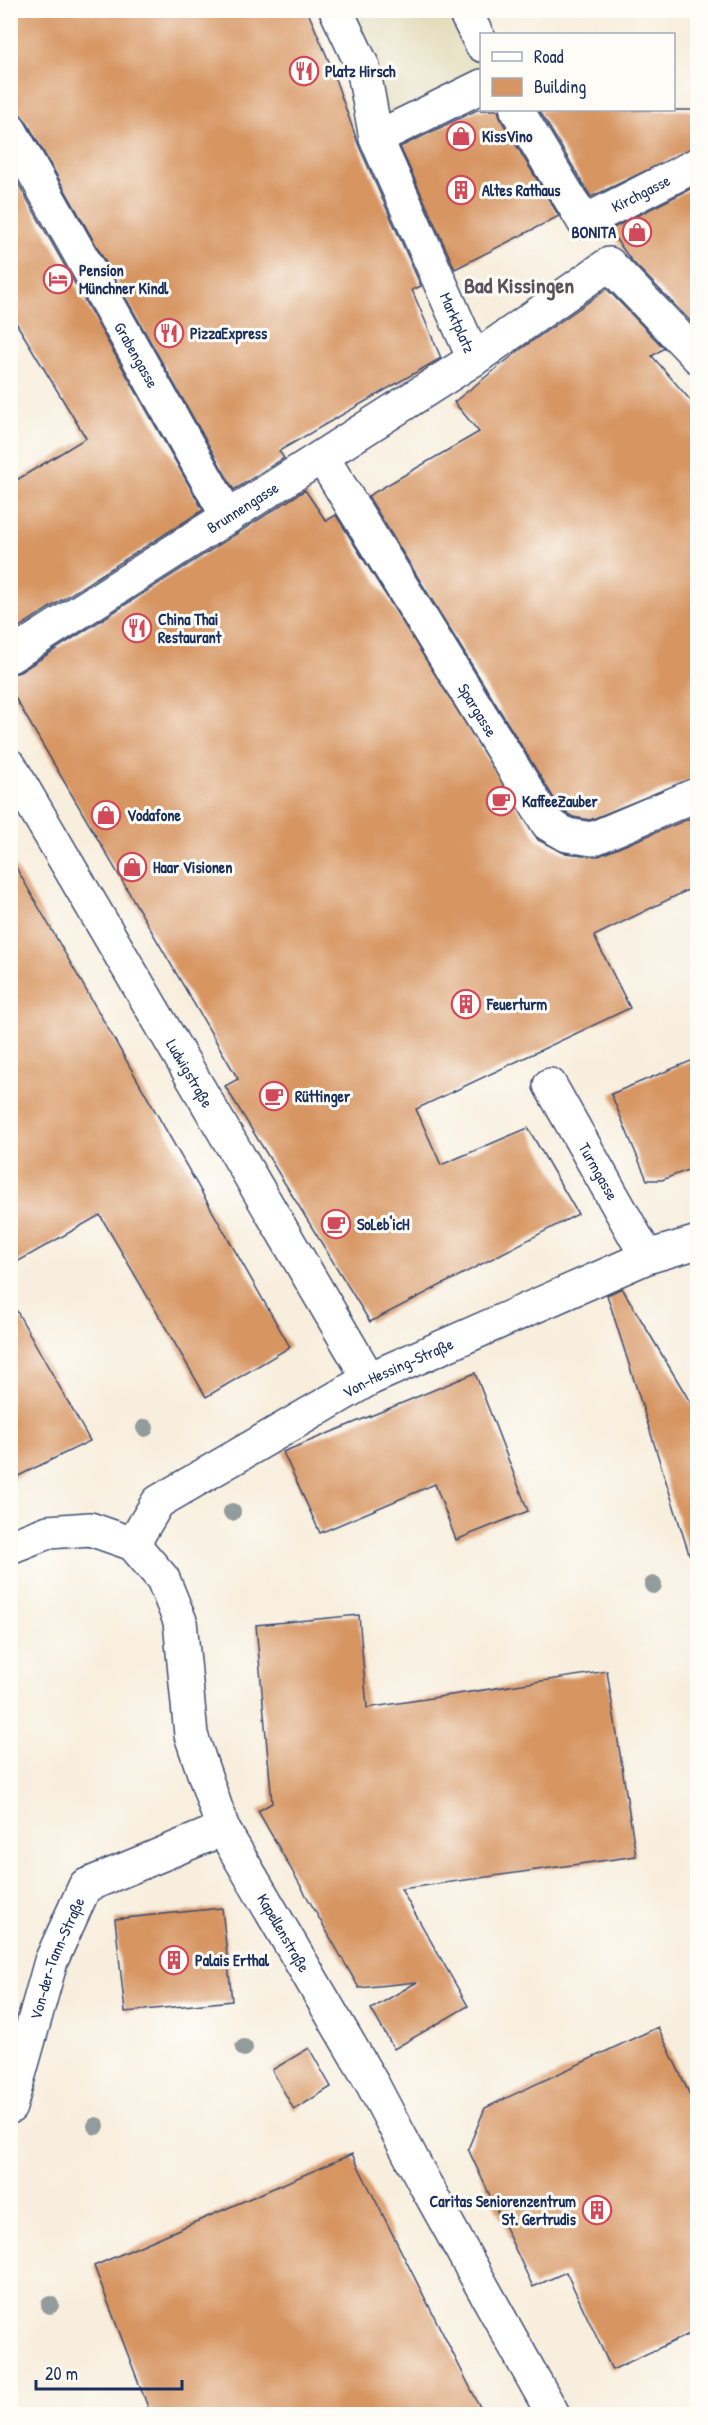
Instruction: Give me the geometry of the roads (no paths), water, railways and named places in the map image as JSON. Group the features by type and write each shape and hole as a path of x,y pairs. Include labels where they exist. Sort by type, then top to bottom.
{"street":[{"name":"Marktplatz","path":"336,10 363,67 376,138 474,359 609,264 698,357"},
{"path":"464,10 480,41"},
{"path":"376,138 480,87"},
{"name":"Kirchgasse","path":"518,111 584,222 698,164"},
{"name":"Grabengasse","path":"10,130 228,517"},
{"name":"Brunnengasse","path":"10,656 474,359"},
{"name":"Spargasse","path":"322,457 548,824 567,836 592,839 698,794"},
{"name":"Ludwigstraße","path":"10,766 369,1379"},
{"name":"Turmgasse","path":"550,1085 647,1257"},
{"name":"Von-Hessing-Straße","path":"133,1544 159,1502 369,1379 647,1257 698,1242"},
{"path":"10,1547 48,1532 90,1529 133,1544"},
{"name":"Kapellenstraße","path":"133,1544 163,1579 180,1621 191,1735 223,1829 373,2085 553,2415"},
{"name":"Von-der-Tann-Straße","path":"10,2107 51,1961 86,1886 223,1829"}],"place":[{"name":"Platz Hirsch","path":"304,71"},
{"name":"KissVino","path":"461,136"},
{"name":"Altes Rathaus","path":"461,190"},
{"name":"BONITA","path":"637,232"},
{"name":"Pension Münchner Kindl","path":"58,279"},
{"name":"PizzaExpress","path":"169,333"},
{"name":"China Thai Restaurant","path":"137,628"},
{"name":"KaffeeZauber","path":"501,801"},
{"name":"Vodafone","path":"106,815"},
{"name":"Haar Visionen","path":"132,867"},
{"name":"Feuerturm","path":"466,1004"},
{"name":"Rüttinger","path":"274,1096"},
{"name":"SoLeb'icH","path":"336,1224"},
{"name":"Palais Erthal","path":"174,1960"},
{"name":"Caritas Seniorenzentrum St. Gertrudis","path":"597,2210"}],"district":[{"name":"Bad Kissingen","path":"519,285"}]}
